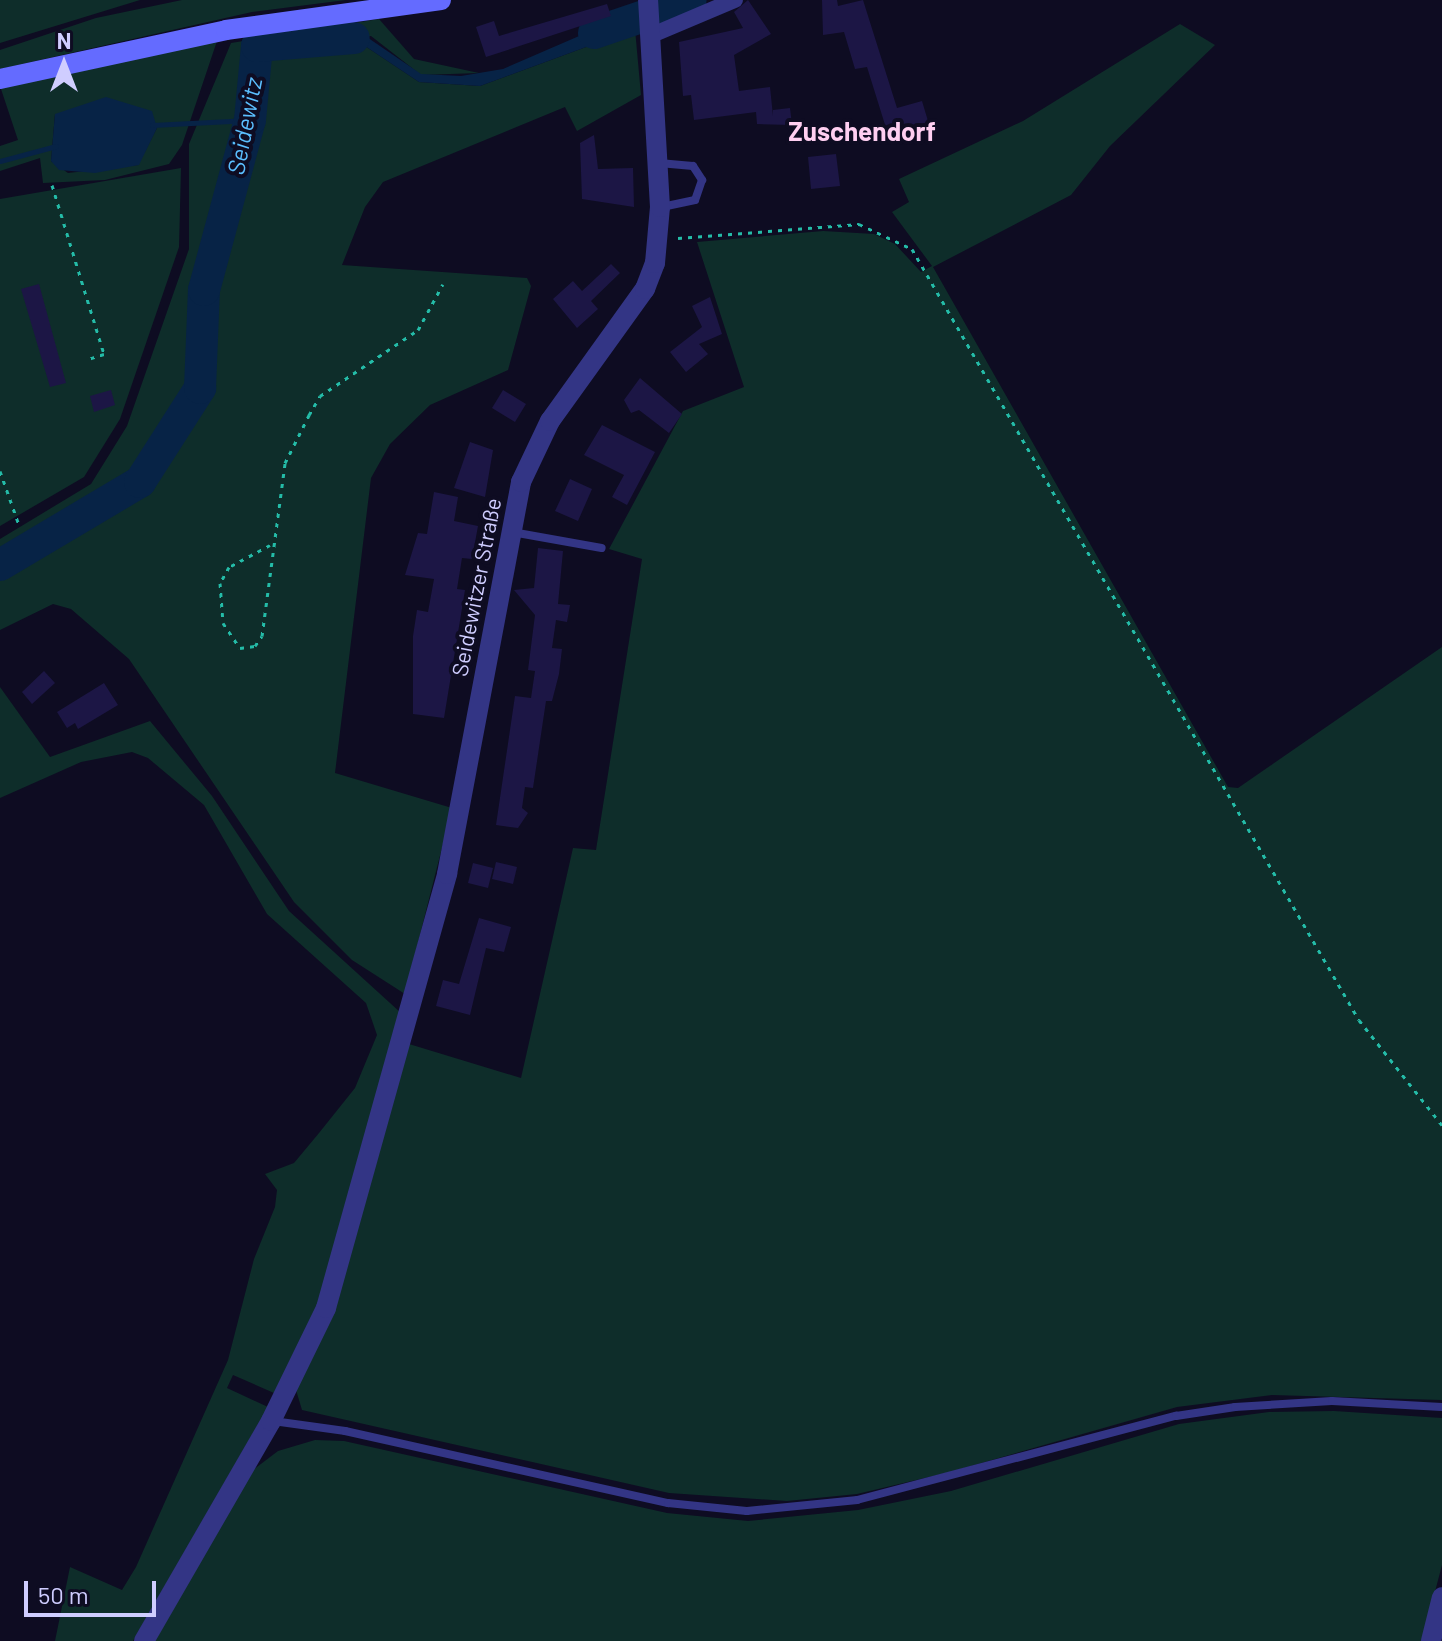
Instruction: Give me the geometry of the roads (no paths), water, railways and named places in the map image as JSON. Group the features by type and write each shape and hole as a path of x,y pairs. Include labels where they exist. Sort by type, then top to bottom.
{"main road":[{"path":"0,79 226,30 441,0"}],"street":[{"path":"650,16 735,0"},
{"name":"Seidewitzer Straße","path":"144,1641 271,1421 326,1308 447,874 507,531 533,451 645,289 660,238 650,16"},
{"path":"1431,1641 1442,1597"}],"lane":[{"path":"659,163 693,166 702,180 695,200 660,207"},
{"path":"507,531 602,548"},
{"path":"271,1421 345,1431 668,1503 747,1511 872,1497 1176,1416 1235,1407 1332,1401 1442,1407"}],"water":[{"path":"630,14 635,29 480,86 419,82 365,46 313,46 313,36 358,31 421,74 461,76 503,69"},
{"path":"106,97 152,111 157,128 139,165 95,173 59,170 51,161 55,114"}],"waterway":[{"name":"Seidewitz","path":"594,33 691,0"},
{"name":"Seidewitz","path":"0,565 140,482 200,388 204,290 250,120 257,46 354,38"},
{"path":"152,125 250,120"},
{"path":"0,161 56,146"}],"district":[{"name":"Zuschendorf","path":"862,131"}]}
